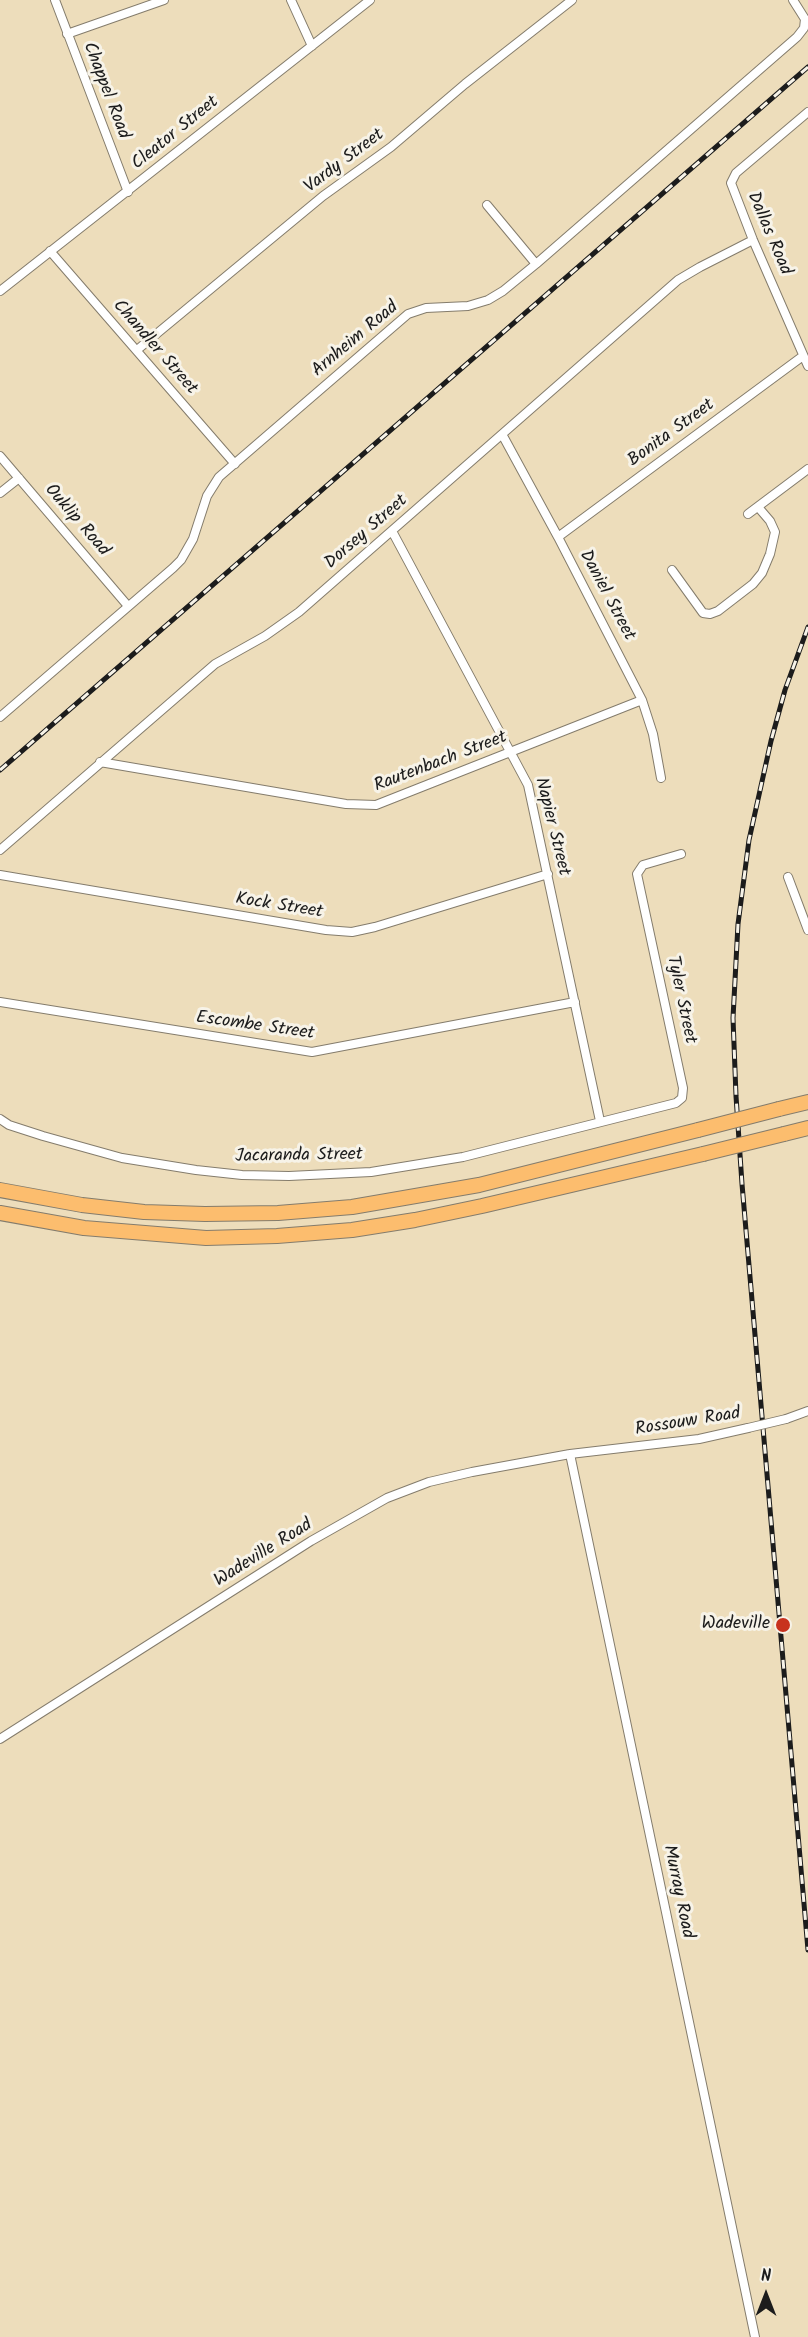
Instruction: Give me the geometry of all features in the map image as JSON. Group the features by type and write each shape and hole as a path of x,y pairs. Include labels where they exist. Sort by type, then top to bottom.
{"highway":[{"path":"0,1190 82,1205 144,1212 205,1214 352,1207 479,1185 808,1102"},
{"path":"0,1214 84,1228 206,1238 277,1236 352,1230 482,1206 808,1128"}],"street":[{"name":"Chappel Road","path":"55,0 128,192"},
{"path":"67,34 165,0"},
{"path":"291,0 312,45"},
{"name":"Cleator Street","path":"0,291 370,0"},
{"name":"Vardy Street","path":"137,350 323,196 391,147 465,84 572,0"},
{"name":"Arnheim Road","path":"0,717 181,560 193,539 212,485 219,477 408,314 426,308 468,306 488,300 536,264 802,32 805,23 803,14 793,0"},
{"name":"Dallas Road","path":"808,112 736,173 732,179 732,187 753,240 808,366"},
{"path":"487,205 536,264"},
{"name":"Dorsey Street","path":"0,850 214,664 264,636 299,612 503,436 678,280 753,240"},
{"name":"Chandler Street","path":"50,251 235,464"},
{"name":"Bonita Street","path":"558,537 803,356"},
{"name":"Daniel Street","path":"503,436 642,700 653,734 661,778"},
{"name":"Ouklip Road","path":"0,456 129,606"},
{"path":"748,514 808,469"},
{"path":"0,493 19,478"},
{"path":"672,570 703,613 710,614 718,611 753,585 762,573 770,554 776,532 759,507"},
{"name":"Napier Street","path":"392,531 512,752 531,794 600,1121"},
{"name":"Rautenbach Street","path":"100,762 369,806 382,804 642,700"},
{"name":"Tyler Street","path":"600,1121 667,1106 682,1098 681,1077 637,874 643,865 681,854"},
{"name":"Kock Street","path":"0,875 326,930 352,932 549,874"},
{"path":"788,878 808,930"},
{"name":"Escombe Street","path":"0,1002 312,1052 575,1002"},
{"name":"Jacaranda Street","path":"0,1119 9,1125 43,1136 122,1158 242,1175 289,1176 371,1172 413,1166 463,1157 600,1121"},
{"name":"Rossouw Road","path":"570,1454 699,1439 786,1419 808,1411"},
{"name":"Wadeville Road","path":"0,1739 311,1541 387,1498 429,1482 570,1454"},
{"name":"Murray Road","path":"570,1454 754,2337"}],"railway":[{"path":"0,770 808,67"},
{"path":"808,627 785,690 749,840 738,924 733,1018 742,1184 808,1950"}],"place":[{"name":"Wadeville","path":"783,1625"}]}
